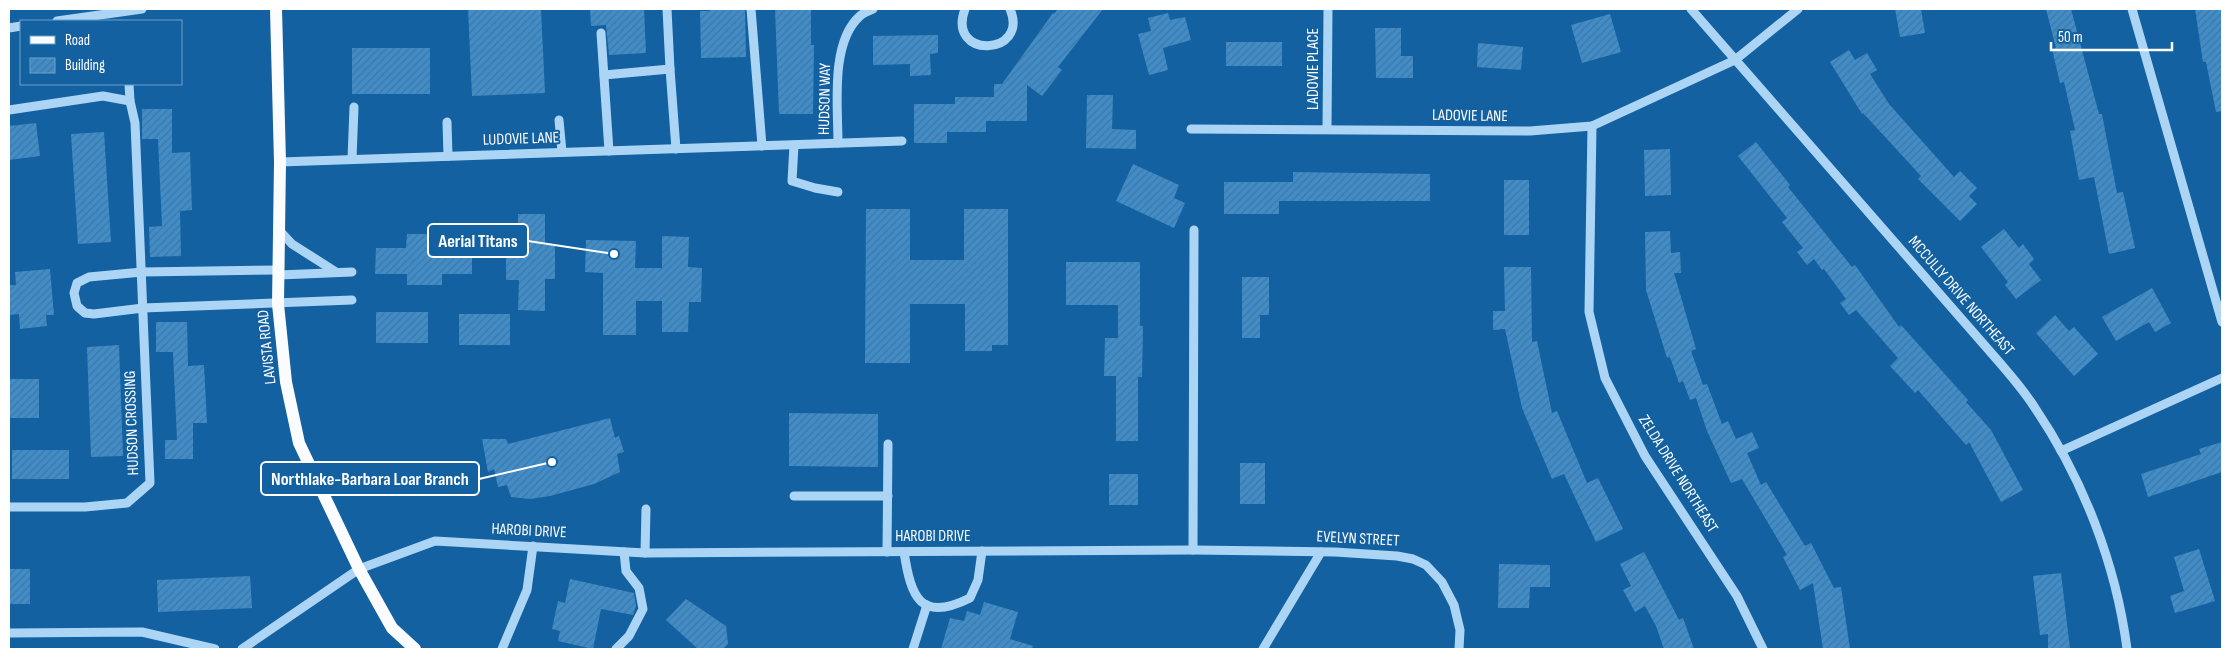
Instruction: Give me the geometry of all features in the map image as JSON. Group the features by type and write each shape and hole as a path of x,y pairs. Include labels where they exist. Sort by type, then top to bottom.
{"main road":[{"name":"LAVISTA ROAD","path":"276,9 280,162 278,304 286,382 299,443 359,569 392,628 415,649"}],"street":[{"path":"64,20 142,9"},
{"path":"666,9 676,149"},
{"path":"751,9 762,146"},
{"name":"HUDSON WAY","path":"838,143 837,75 843,40 860,16 873,9"},
{"path":"965,9 962,27 966,35 972,42 988,47 997,45 1010,33 1013,18 1010,9"},
{"name":"LADOVIE PLACE","path":"1327,129 1328,9"},
{"name":"MCCULLY DRIVE NORTHEAST","path":"1691,9 2000,362 2035,407 2061,451 2102,538 2125,630 2127,649"},
{"name":"LADOVIE LANE","path":"1191,129 1530,132 1592,126 1735,60 1798,9"},
{"path":"2132,9 2222,322"},
{"path":"125,11 125,20"},
{"path":"601,33 609,151"},
{"path":"604,75 670,68"},
{"name":"HUDSON CROSSING","path":"9,507 85,507 127,503 150,484 135,123 130,101 129,85"},
{"path":"9,110 103,96 130,101"},
{"path":"352,159 354,108"},
{"path":"559,120 562,152"},
{"path":"447,122 448,156"},
{"name":"ZELDA DRIVE NORTHEAST","path":"1592,126 1589,312 1605,378 1645,456 1736,596 1763,649"},
{"name":"HUDSON WAY","path":"762,146 902,141"},
{"path":"794,144 792,181 838,192"},
{"name":"LUDOVIE LANE","path":"280,162 762,146"},
{"path":"279,230 292,244 336,272"},
{"path":"1193,550 1194,230"},
{"path":"352,272 142,272 89,277 77,282 74,293 77,306 85,313 94,314 143,308 352,300"},
{"path":"2061,451 2222,378"},
{"path":"887,552 888,444"},
{"path":"794,496 888,496"},
{"path":"644,553 646,509"},
{"name":"HAROBI DRIVE","path":"242,649 359,569 435,541 644,553 1193,550"},
{"path":"505,648 527,590 533,546"},
{"name":"EVELYN STREET","path":"1193,550 1321,552 1413,558 1426,565 1442,582 1454,605 1460,630 1459,649"},
{"path":"904,552 908,581 915,596 927,605 938,609 955,606 970,598 978,580 982,551"},
{"path":"616,649 629,636 643,609 639,588 626,571 624,552"},
{"path":"1263,649 1321,552"},
{"path":"913,649 927,605"},
{"path":"9,633 142,632 216,649"}],"building":[{"path":"468,9 541,9 545,93 472,96"},
{"path":"590,9 644,9 646,53 609,55 606,25 591,26"},
{"path":"710,9 745,10 746,57 701,58 700,11 710,11"},
{"path":"775,9 811,9 811,45 814,45 813,114 779,114"},
{"path":"1058,9 1103,9 1058,67 1062,70 1042,96 1027,85 1027,121 986,121 986,132 947,132 947,143 914,143 914,104 955,104 955,97 994,97 994,84 1002,84 1053,13"},
{"path":"1895,9 1921,9 1925,33 1900,37"},
{"path":"2046,9 2071,9 2099,114 2102,114 2117,193 2123,192 2135,248 2109,254 2094,177 2079,180 2070,131 2075,130 2064,82 2060,83 2052,49 2056,48"},
{"path":"2195,9 2222,9 2222,111 2216,112 2206,62 2203,62"},
{"path":"1168,13 1170,20 1185,17 1191,40 1163,48 1168,70 1149,75 1138,34 1151,31 1148,18"},
{"path":"1610,14 1621,52 1582,63 1571,25"},
{"path":"1375,28 1401,28 1401,56 1413,56 1413,78 1376,78"},
{"path":"938,35 938,53 930,54 931,75 910,76 910,64 873,65 873,36"},
{"path":"1226,42 1282,42 1282,66 1226,66"},
{"path":"1478,43 1523,47 1521,70 1477,67"},
{"path":"352,48 430,48 430,94 352,94"},
{"path":"1849,50 1855,60 1867,53 1877,70 1870,74 1889,104 1954,177 1960,171 1977,188 1969,196 1977,204 1960,221 1918,179 1921,176 1862,114 1830,62"},
{"path":"1087,95 1113,95 1112,129 1136,130 1136,149 1086,148"},
{"path":"142,109 172,109 172,153 190,152 192,210 180,211 181,256 150,257 149,227 162,226 158,139 142,139"},
{"path":"36,123 40,156 9,160 9,126"},
{"path":"104,132 111,242 78,244 71,134"},
{"path":"1756,142 1790,185 1788,187 1852,267 1855,265 1899,327 1901,325 1968,400 1966,402 1991,430 2023,490 2001,502 1969,442 1966,445 1918,390 1915,393 1890,366 1898,358 1856,310 1849,315 1840,303 1846,299 1824,269 1822,270 1814,259 1807,265 1797,252 1803,248 1782,222 1787,218 1738,156"},
{"path":"1670,149 1671,195 1645,196 1644,150"},
{"path":"1133,164 1179,185 1174,198 1185,203 1174,228 1116,201"},
{"path":"1293,172 1430,174 1430,201 1279,201 1279,214 1224,214 1224,182 1293,182"},
{"path":"1504,180 1529,180 1529,235 1504,235"},
{"path":"866,209 910,209 910,260 964,260 964,209 1008,209 1008,345 992,345 992,351 965,351 965,304 910,304 910,363 865,363"},
{"path":"518,214 545,214 545,245 555,245 555,279 545,279 545,311 518,310 519,280 506,280 506,245 518,245"},
{"path":"2004,229 2019,248 2023,244 2034,259 2029,264 2041,280 2016,299 2005,285 2008,282 1981,247"},
{"path":"1670,231 1671,253 1680,252 1681,273 1674,273 1696,349 1691,351 1703,385 1707,384 1722,424 1728,421 1736,439 1752,432 1759,448 1747,453 1761,485 1766,482 1805,546 1811,543 1834,588 1841,587 1850,649 1823,649 1813,583 1800,590 1783,557 1787,555 1742,479 1731,483 1707,431 1696,398 1690,400 1683,381 1679,383 1670,357 1667,358 1646,290 1645,232"},
{"path":"407,234 441,234 441,248 472,248 472,274 442,274 442,285 407,285 407,274 375,274 376,248 406,248"},
{"path":"662,236 689,237 688,267 702,268 701,302 689,302 688,332 662,332 662,301 636,301 636,335 603,335 603,273 585,272 586,240 636,241 635,268 662,268"},
{"path":"1066,262 1140,262 1140,326 1143,326 1142,377 1138,377 1138,441 1116,441 1116,376 1104,376 1105,338 1118,338 1118,305 1066,305"},
{"path":"1504,267 1531,267 1532,342 1537,341 1552,413 1557,411 1587,483 1598,478 1623,529 1596,542 1564,474 1552,479 1522,408 1505,329 1493,330 1493,311 1505,311"},
{"path":"50,269 54,315 46,315 47,326 20,329 19,314 9,315 9,285 16,285 15,272"},
{"path":"1242,277 1269,277 1269,315 1260,315 1260,338 1242,338"},
{"path":"2152,288 2171,323 2155,332 2149,322 2116,341 2102,317"},
{"path":"376,312 428,312 428,343 376,343"},
{"path":"459,314 510,314 510,345 459,345"},
{"path":"2055,315 2069,331 2074,327 2098,354 2074,376 2036,333"},
{"path":"156,322 187,322 188,366 204,365 207,423 193,423 193,459 165,459 165,440 177,440 173,352 156,352"},
{"path":"119,345 123,456 91,457 87,347"},
{"path":"9,379 39,379 39,418 9,418"},
{"path":"789,413 878,414 878,467 789,466"},
{"path":"610,418 615,438 619,436 624,452 617,454 620,472 594,484 550,496 530,499 511,497 507,485 498,487 494,469 488,472 482,439 506,439 508,444"},
{"path":"2222,442 2222,472 2148,497 2141,474 2201,454 2199,449"},
{"path":"12,450 69,450 69,479 12,479"},
{"path":"1240,463 1265,463 1265,504 1240,504"},
{"path":"1109,474 1138,474 1138,505 1109,505"},
{"path":"2199,549 2215,601 2175,613 2170,596 2184,591 2174,557"},
{"path":"1644,552 1679,620 1683,618 1694,649 1664,649 1656,626 1645,606 1635,612 1623,590 1631,586 1620,564"},
{"path":"1499,564 1550,565 1550,587 1530,587 1529,608 1498,608"},
{"path":"9,569 30,569 30,604 9,604"},
{"path":"2061,573 2070,649 2048,649 2048,634 2040,635 2033,576"},
{"path":"250,576 252,608 158,612 157,580"},
{"path":"570,579 634,593 636,606 633,615 601,609 593,649 558,641 560,631 552,629 558,601 565,603"},
{"path":"686,599 726,626 728,644 723,649 698,649 666,620"},
{"path":"984,602 1018,612 1010,639 1033,646 1032,649 941,649 950,618 964,621 967,611 980,615"}],"place":[{"name":"Aerial Titans","path":"614,254"},
{"name":"Northlake-Barbara Loar Branch","path":"552,462"}]}
